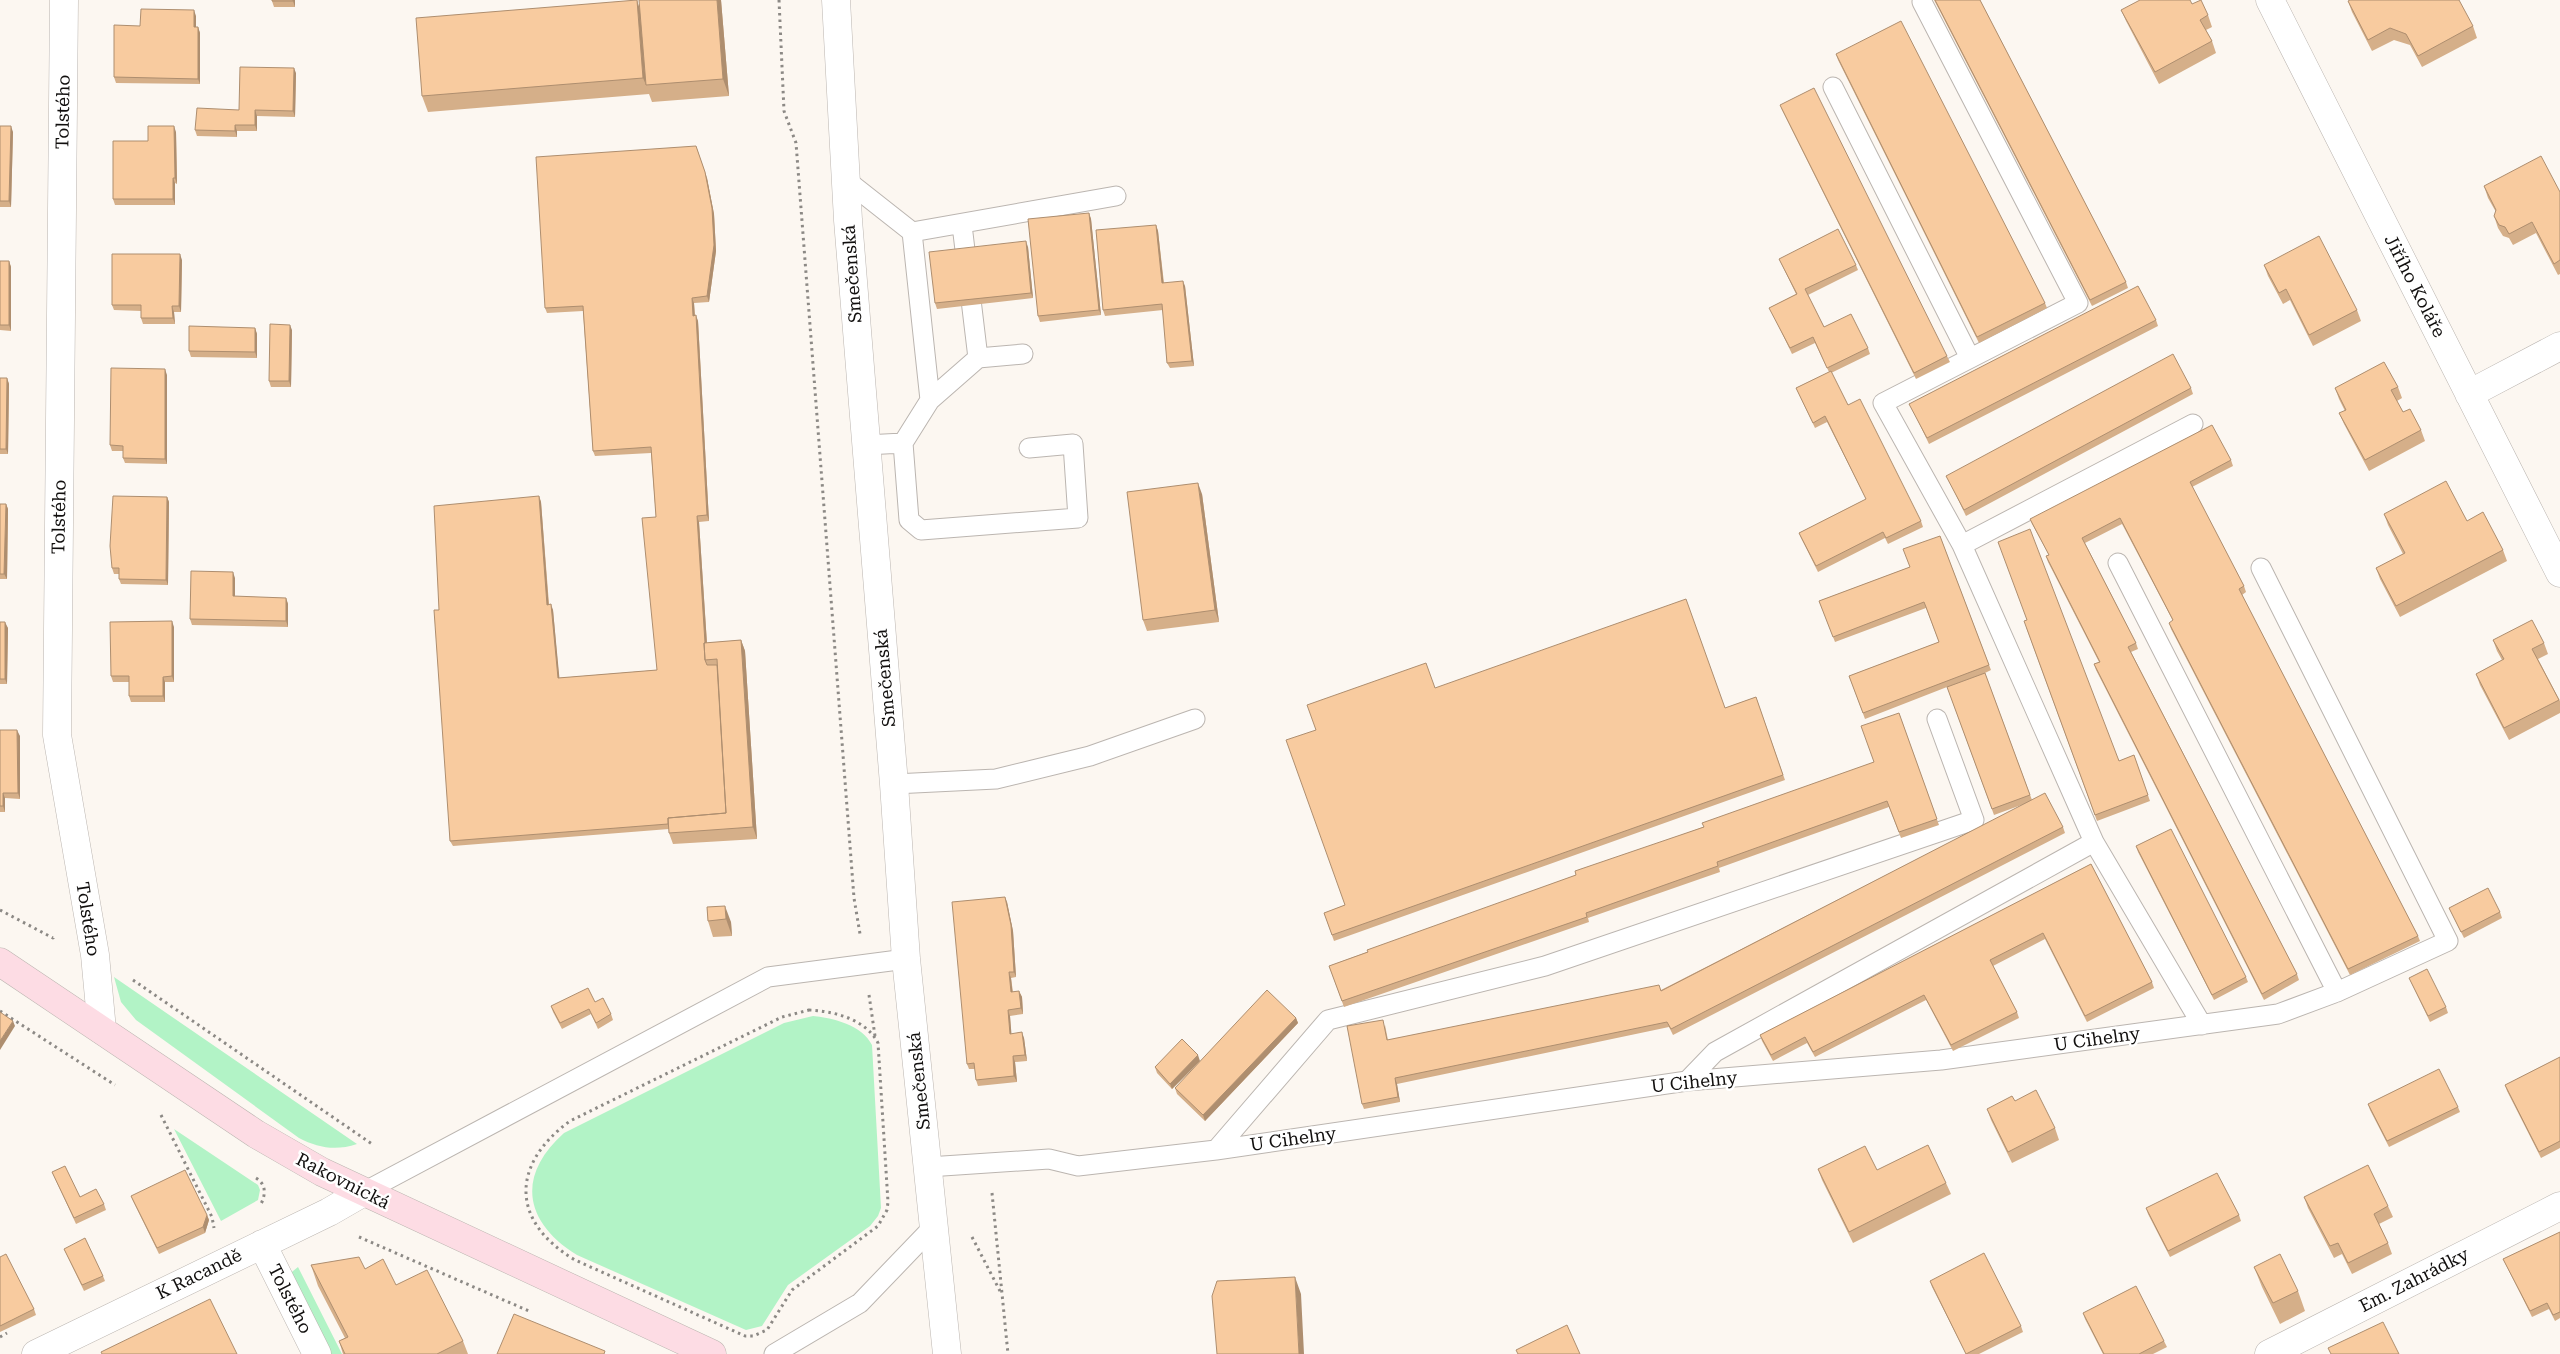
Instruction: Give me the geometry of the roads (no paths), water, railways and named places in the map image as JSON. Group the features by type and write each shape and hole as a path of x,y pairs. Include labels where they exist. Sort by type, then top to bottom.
{"main road":[{"name":"Rakovnická","path":"0,962 256,1134 362,1193 712,1354"}],"street":[{"name":"Tolstého","path":"64,0 57,735 95,955 102,1030"},
{"name":"Smečenská","path":"836,0 846,180 906,959 947,1354"},
{"name":"Jiřího Koláře","path":"2270,0 2560,573"},
{"path":"2469,394 2560,346"},
{"name":"K Racandě","path":"36,1354 362,1193"},
{"name":"Em. Zahrádky","path":"2269,1354 2560,1206"},
{"name":"Tolstého","path":"262,1244 317,1354"}],"lane":[{"path":"1922,2 2078,303 1884,403 1962,545 2094,842 2202,1025"},
{"path":"1833,87 1970,358"},
{"path":"846,180 912,232 930,400"},
{"path":"912,232 962,225 1116,196"},
{"path":"962,225 978,358"},
{"path":"1023,354 978,358 930,400 903,443 909,520 921,530 1078,518 1073,444 1029,448"},
{"path":"1962,545 2193,424"},
{"path":"866,445 903,443"},
{"path":"2118,563 2337,992"},
{"name":"U Cihelny","path":"928,1167 1049,1159 1078,1166 1216,1150 1686,1081 1940,1060 2202,1025 2278,1014 2337,992 2448,941 2261,568"},
{"path":"1216,1150 1328,1020 1545,966 1974,820 1937,719"},
{"path":"894,784 996,779 1090,756 1195,720"},
{"path":"1686,1081 1715,1052 2094,842"},
{"path":"362,1193 768,977 906,959"},
{"path":"774,1354 860,1303 933,1227"}]}
